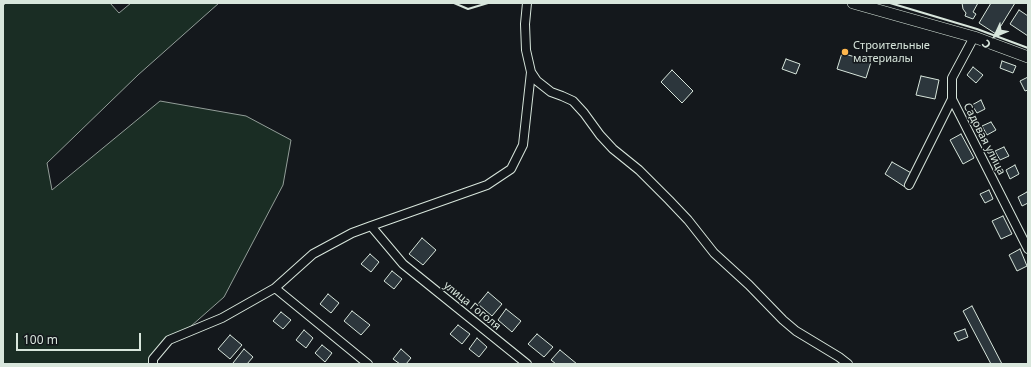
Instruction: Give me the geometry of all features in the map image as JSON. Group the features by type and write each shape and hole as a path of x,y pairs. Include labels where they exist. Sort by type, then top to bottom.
{"main road":[{"path":"853,3 974,37 1028,57"}],"street":[{"path":"153,364 153,359 169,340 222,318 275,288 313,254 352,233 488,185 511,168 524,145 531,72 526,50 526,3"},
{"name":"Садовая улица","path":"974,37 952,78 952,99 1028,249"},
{"path":"531,72 544,88 572,101 584,113 600,135 613,149 639,170 669,200 688,220 714,253 749,285 783,320 796,331 848,364"},
{"path":"909,185 952,99"},
{"name":"улица Гоголя","path":"371,226 403,264 527,364"},
{"path":"275,288 366,364"}],"green space":[{"path":"6,3 110,3 119,13 131,3 219,3 138,75 47,163 52,190 160,101 246,116 291,140 283,185 224,297 148,364 3,364 3,6"}],"building":[{"path":"962,3 978,3 973,12 976,14 973,19 965,16 966,13 963,9"},
{"path":"991,3 1015,3 996,34 979,23"},
{"path":"1019,10 1028,16 1028,36 1010,24"},
{"path":"842,53 871,62 866,78 837,69"},
{"path":"786,59 800,64 796,74 782,69"},
{"path":"1002,61 1016,66 1013,73 1000,68"},
{"path":"973,67 983,75 976,83 967,75"},
{"path":"672,70 693,91 682,103 661,82"},
{"path":"921,76 939,80 935,99 916,95"},
{"path":"1028,77 1028,90 1025,91 1020,81"},
{"path":"981,100 985,109 977,113 972,105"},
{"path":"991,122 996,130 987,135 982,126"},
{"path":"961,134 974,158 963,164 950,140"},
{"path":"1004,147 1009,156 1000,160 995,151"},
{"path":"892,162 913,174 905,187 885,174"},
{"path":"1015,165 1019,174 1010,179 1006,170"},
{"path":"989,190 993,199 985,203 980,194"},
{"path":"1027,192 1028,203 1022,206 1018,197"},
{"path":"1003,216 1012,234 1001,239 992,221"},
{"path":"422,238 436,250 423,265 409,254"},
{"path":"1020,249 1027,266 1017,271 1009,255"},
{"path":"370,254 379,262 371,272 361,264"},
{"path":"392,271 402,279 394,289 384,281"},
{"path":"488,292 502,304 492,316 478,304"},
{"path":"328,294 339,303 331,313 320,304"},
{"path":"972,306 1002,364 991,364 963,311"},
{"path":"506,309 521,321 512,332 498,320"},
{"path":"352,311 370,325 361,335 344,321"},
{"path":"281,312 291,320 283,329 273,321"},
{"path":"458,325 470,334 462,344 450,334"},
{"path":"965,329 968,337 958,341 954,333"},
{"path":"304,330 313,338 306,348 296,340"},
{"path":"537,334 553,347 544,357 528,344"},
{"path":"230,335 242,345 230,359 218,349"},
{"path":"477,338 487,347 479,357 469,349"},
{"path":"322,345 332,353 325,362 315,353"},
{"path":"244,349 253,357 247,364 233,363"},
{"path":"401,349 411,358 406,364 400,364 393,359"},
{"path":"560,350 577,364 556,364 551,360"}],"wall":[{"path":"454,3 468,9 488,3"},
{"path":"890,3 977,29 1028,48"}],"place":[{"name":"Строительные материалы","path":"845,52"}]}
